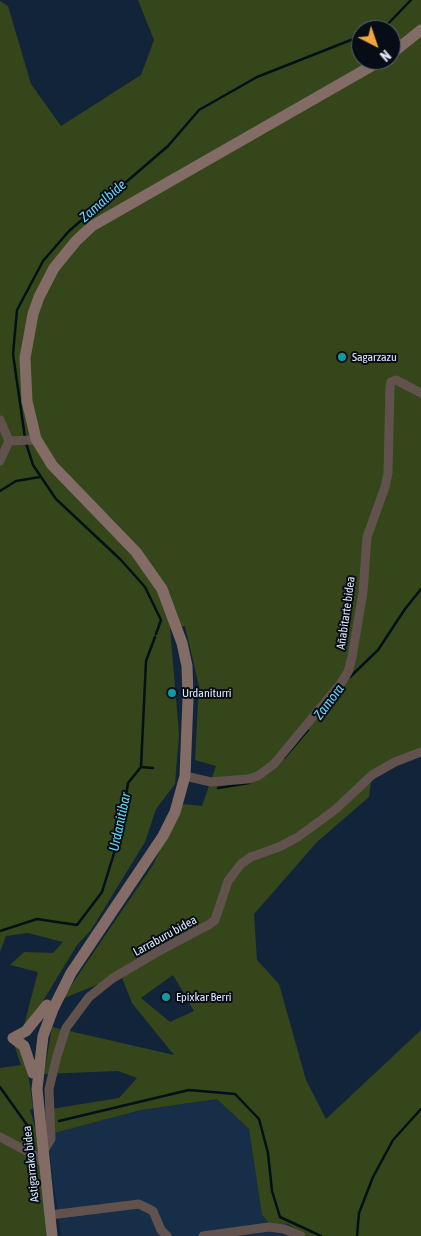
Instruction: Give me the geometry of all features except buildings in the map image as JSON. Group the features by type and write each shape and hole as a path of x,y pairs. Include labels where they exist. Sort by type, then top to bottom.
{"main road":[{"path":"401,46 421,30"},
{"path":"58,466 49,461 32,440 25,358 33,314 47,280 76,241 109,215 364,70"},
{"path":"28,392 38,426 58,466"},
{"path":"32,440 38,426"},
{"name":"Astigarrako bidea","path":"52,1236 43,1152 43,1101 37,1088 32,1040 47,1005 71,973 163,836 174,812 185,776 188,729 187,666 182,643 162,589 136,552 58,466"},
{"name":"Astigarrako bidea","path":"36,1071 52,1009 71,973"},
{"path":"36,1071 24,1046 13,1038 26,1031 47,1005"},
{"path":"32,1040 45,1032"}],"street":[{"name":"Añabitarte bidea","path":"185,776 211,782 248,780 258,776 274,764 342,683 348,672 352,657 363,592 367,537 385,487 388,473 391,382 396,380 421,393"},
{"path":"0,420 12,441"},
{"path":"12,441 32,440"},
{"path":"0,461 12,441"},
{"name":"Larraburu bidea","path":"43,1152 51,1139 43,1101 49,1089 66,1028 89,997 113,978 210,924 218,911 228,881 240,864 251,856 279,847 298,837 336,809 372,775 395,762 421,752"},
{"path":"0,1137 34,1155 45,1165"},
{"path":"50,1215 134,1203 148,1208 156,1215 164,1233"},
{"path":"203,1236 276,1228 301,1236"}],"shaded area":[{"path":"217,1099 249,1129 262,1215 270,1224 288,1224 307,1236 61,1236 47,1135 142,1110"}],"green space":[{"path":"138,0 421,0 421,755 372,773 369,797 317,842 254,914 257,960 279,984 306,1080 326,1119 421,1030 421,1236 307,1236 288,1224 270,1224 262,1215 249,1129 217,1099 141,1110 47,1135 45,1110 119,1098 137,1078 118,1071 44,1074 52,1027 174,1055 132,1003 121,975 62,999 153,865 182,804 202,806 216,766 195,760 199,686 185,626 170,628 179,734 175,784 156,809 145,842 91,930 77,945 32,1019 23,1029 38,972 10,965 24,952 53,953 63,942 28,933 6,936 0,952 0,1 8,6 31,84 61,126 141,75 154,40","holes":["173,975 194,1011 170,1022 141,998"]},
{"path":"14,1044 21,1047 26,1058 33,1108 30,1110 39,1141 46,1236 0,1236 0,1068 21,1065"}],"waterway":[{"name":"Zamalbide","path":"392,20 411,0"},
{"name":"Zamalbide","path":"25,438 13,354 17,310 43,261 69,231 168,146 199,110 257,77 351,40"},
{"name":"Urdanitibar","path":"26,443 33,465 56,499 121,560 145,587 161,620 156,634"},
{"path":"0,491 16,481 40,477"},
{"name":"Zamora","path":"350,677 378,650 405,609 421,589"},
{"name":"Urdanitibar","path":"0,931 37,919 77,925 102,892 120,834 128,783 141,767 146,661 155,637"},
{"name":"Zamora","path":"284,758 308,730"},
{"path":"141,767 153,768"},
{"name":"Zamora","path":"218,788 249,783"},
{"name":"Urdanitibar","path":"0,1087 27,1125"},
{"name":"Urdanitibar","path":"59,1121 189,1090 235,1094 259,1119 268,1153 272,1191 280,1217 321,1236"},
{"path":"357,1236 359,1213 373,1177 393,1140 421,1109"}],"place":[{"name":"Sagarzazu","path":"342,357"},
{"name":"Urdaniturri","path":"172,693"},
{"name":"Epixkar Berri","path":"166,997"}]}
